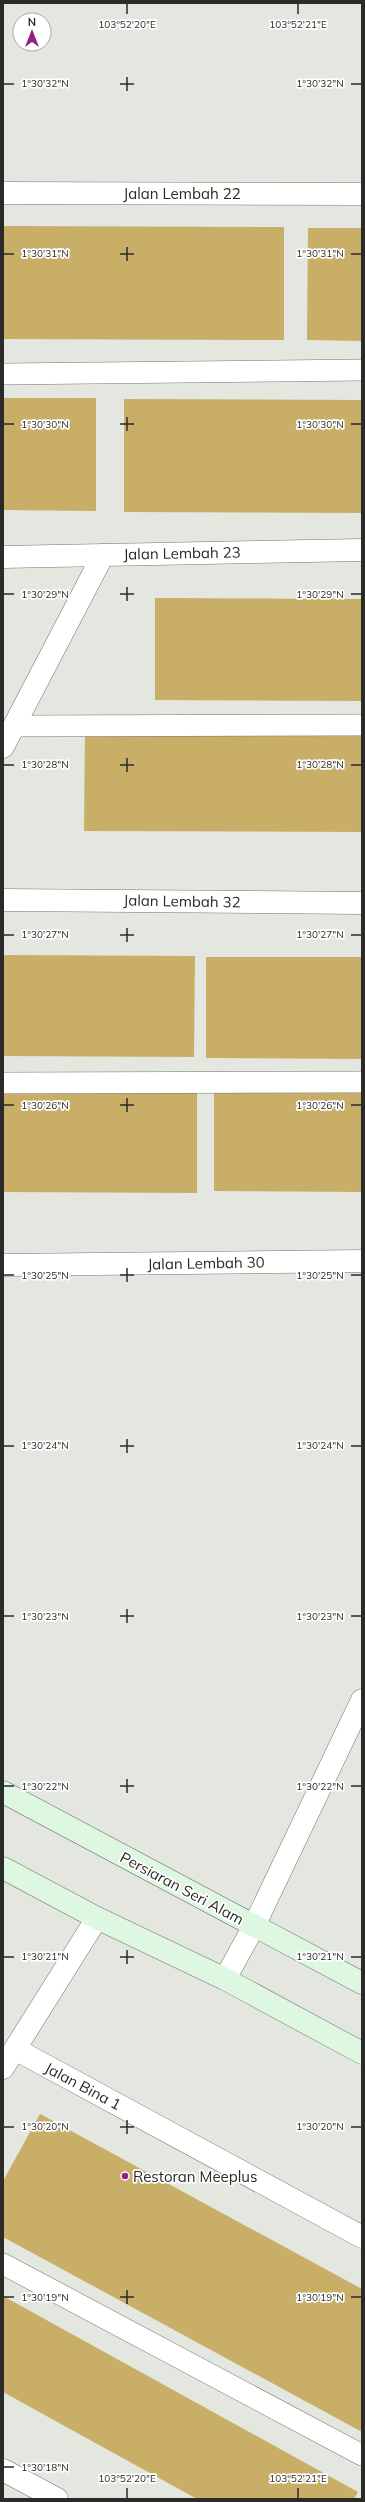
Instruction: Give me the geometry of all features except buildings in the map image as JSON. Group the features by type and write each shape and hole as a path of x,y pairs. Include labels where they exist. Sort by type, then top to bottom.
{"main road":[{"name":"Persiaran Seri Alam","path":"3,1792 362,1983"},
{"path":"3,1868 97,1918 225,1980 362,2053"}],"street":[{"name":"Jalan Lembah 22","path":"3,193 362,194"},
{"name":"Jalan Lembah 23","path":"3,557 362,550"},
{"path":"3,747 103,555"},
{"name":"Jalan Lembah 32","path":"3,900 362,903"},
{"name":"Jalan Lembah 30","path":"3,1265 362,1261"},
{"path":"225,1980 254,1926 362,1700"},
{"path":"3,2068 97,1918"},
{"name":"Jalan Bina 1","path":"15,2049 362,2237"},
{"path":"3,2470 57,2499"}],"lane":[{"path":"3,374 362,370"},
{"path":"14,726 362,725"},
{"path":"3,1083 362,1082"},
{"path":"3,2264 362,2455"}],"place":[{"name":"Restoran Meeplus","path":"125,2176"}]}
